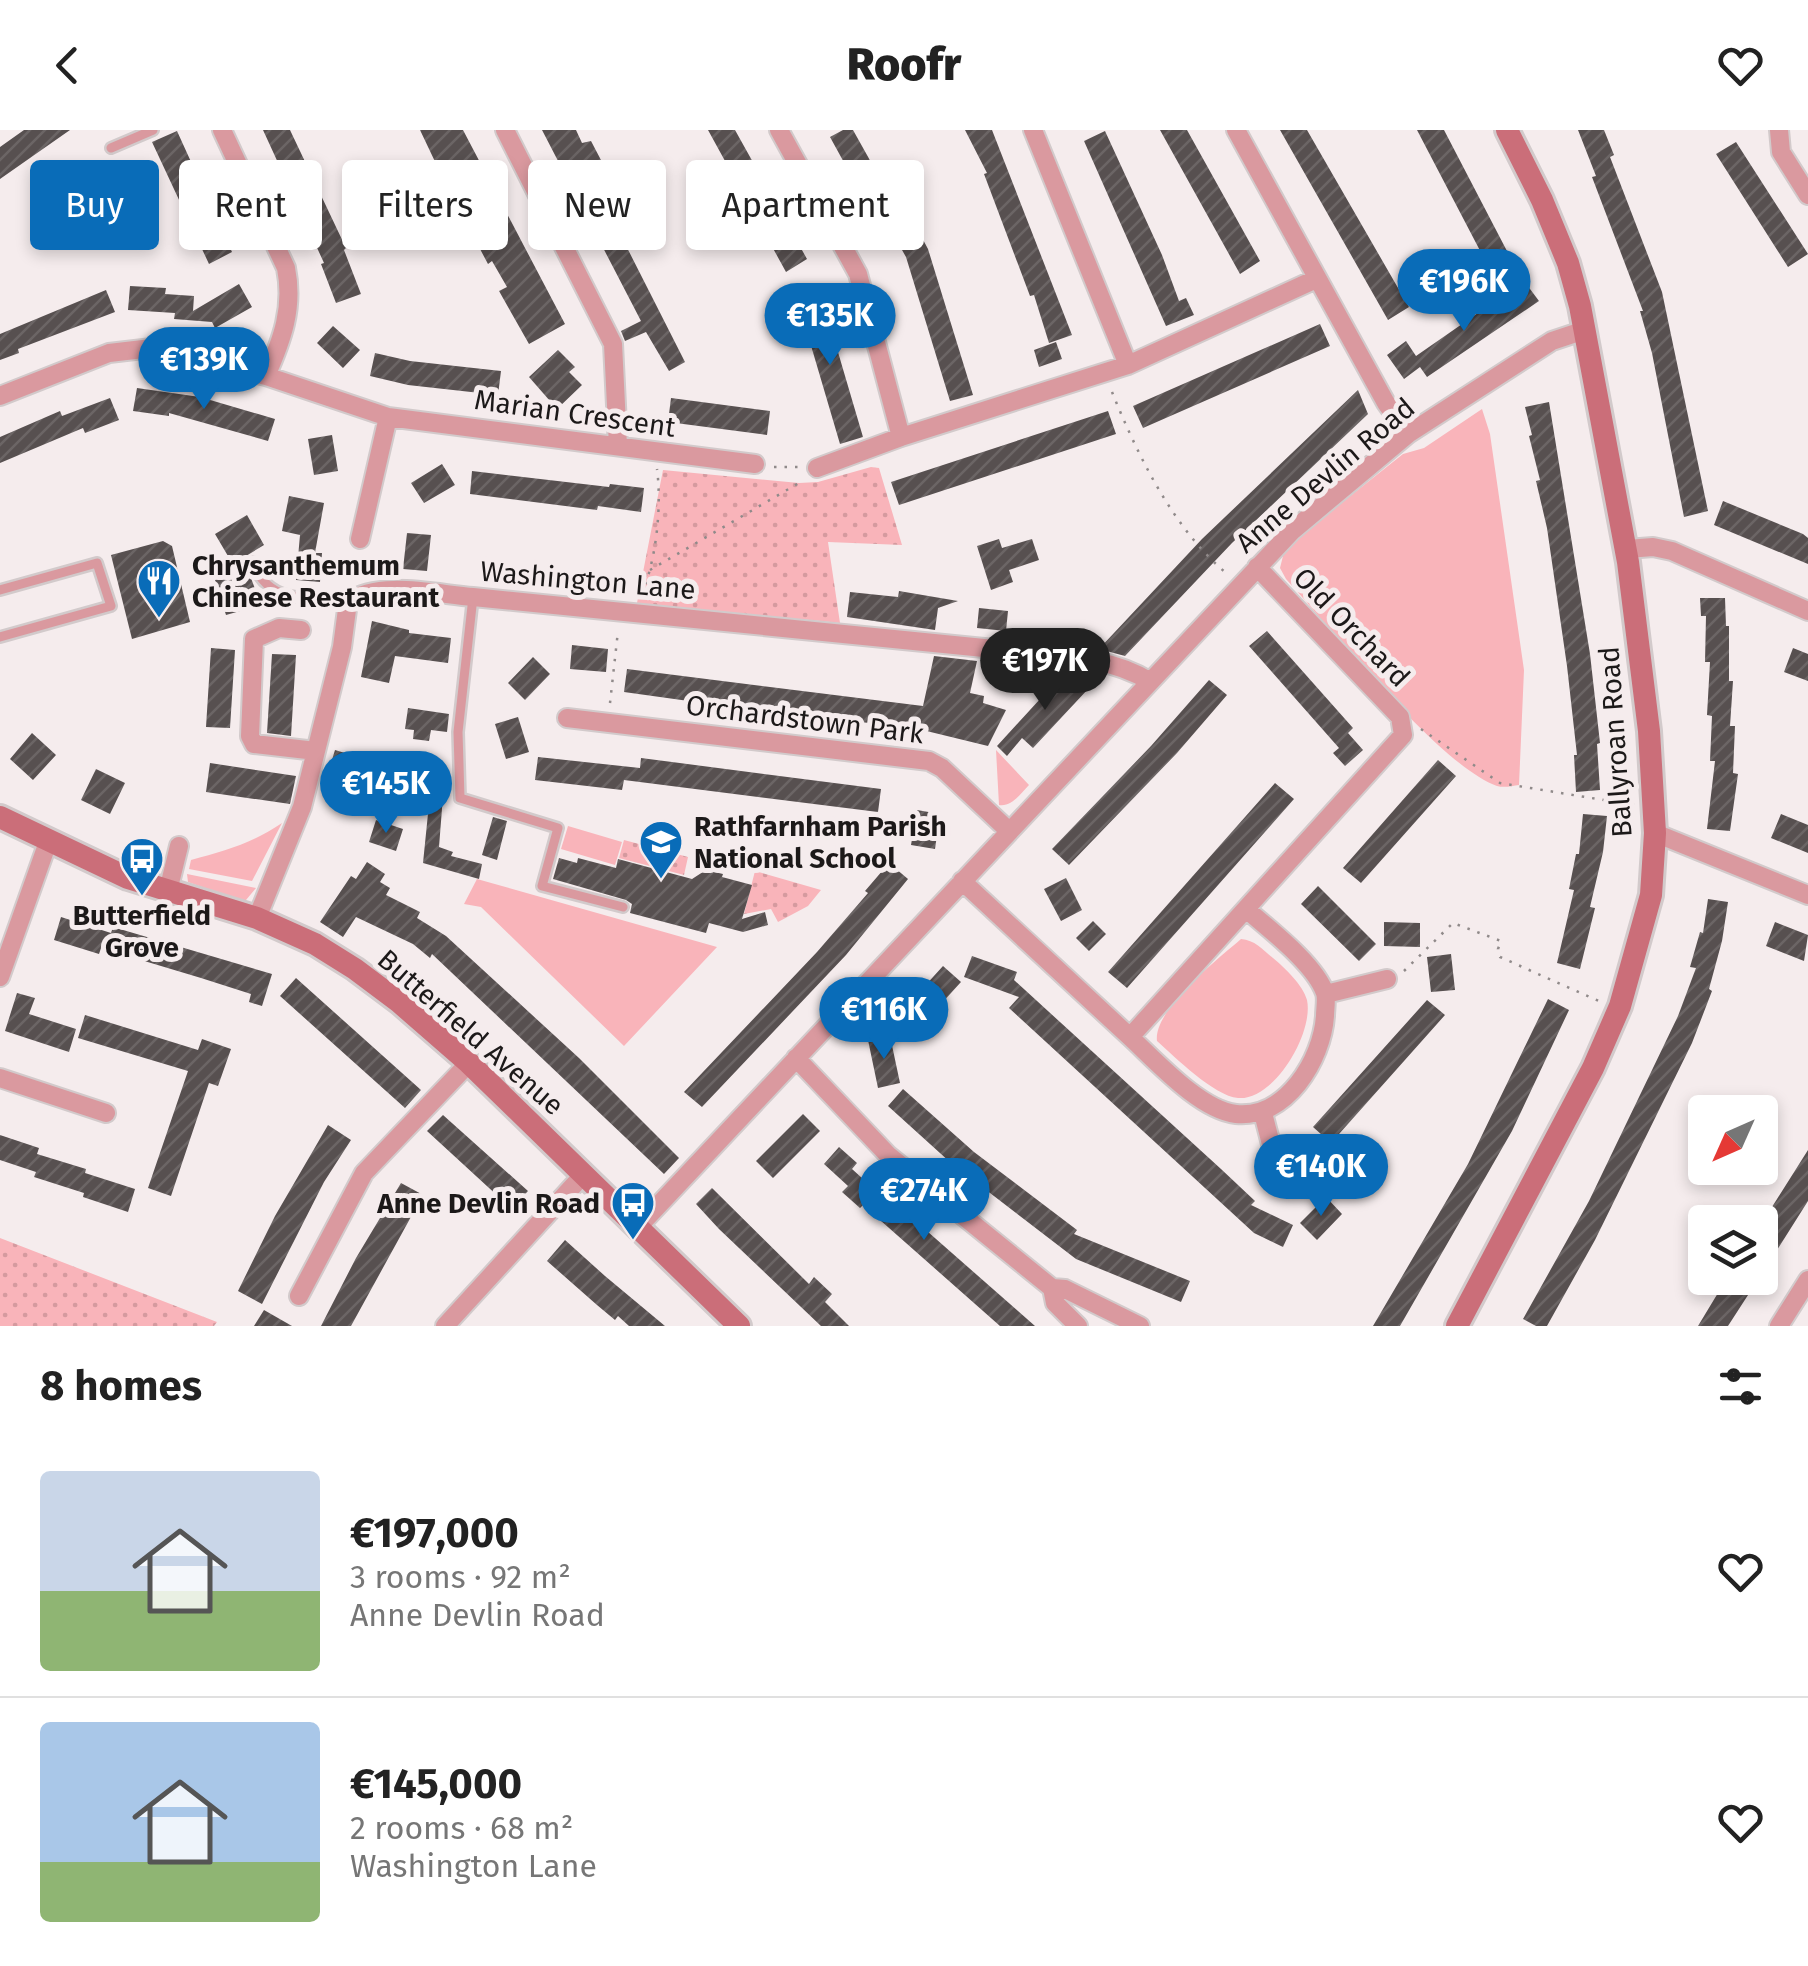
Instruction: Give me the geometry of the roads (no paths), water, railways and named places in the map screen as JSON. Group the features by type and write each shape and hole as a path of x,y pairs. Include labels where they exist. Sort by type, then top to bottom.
{"main road":[{"name":"Ballyroan Road","path":"1457,1326 1584,1085 1620,1006 1650,895 1655,832 1627,549 1585,330 1568,263 1507,130"},
{"name":"Butterfield Avenue","path":"0,817 128,878 257,918 315,944 356,969 469,1064 739,1326"}],"street":[{"path":"222,130 286,268 290,292 288,320 266,376"},
{"path":"505,130 613,344 618,446"},
{"path":"780,130 858,274 901,437"},
{"path":"1033,130 1128,365"},
{"path":"1236,130 1386,404 1408,434"},
{"path":"1779,130 1781,152 1808,194"},
{"path":"808,472 901,437 1128,365 1316,279"},
{"name":"Anne Devlin Road","path":"638,1227 1292,531 1408,434 1552,341 1585,330"},
{"name":"Marian Crescent","path":"0,396 109,353 152,348 266,376 388,417 765,466"},
{"path":"360,539 388,417"},
{"path":"1627,549 1653,547 1672,551 1808,611"},
{"name":"Old Orchard","path":"1246,909 1408,727 1257,567"},
{"name":"Washington Lane","path":"348,602 361,593 392,591 630,612 1085,659 1132,670 1150,681"},
{"path":"257,918 302,807 342,647 348,602"},
{"path":"301,630 279,628 254,639 250,736 254,744 316,751"},
{"name":"Orchardstown Park","path":"568,718 930,761 1009,831"},
{"path":"1655,832 1808,894"},
{"path":"0,977 48,842"},
{"path":"168,891 179,846"},
{"path":"962,881 1130,1038 1184,1086 1233,1114 1263,1113 1290,1092 1313,1061 1324,1032 1326,994 1300,956 1246,909 1130,1038"},
{"path":"1326,994 1395,976"},
{"path":"796,1058 888,1155 1052,1288 1065,1290 1140,1326"},
{"path":"299,1296 364,1173 469,1064"},
{"path":"0,1078 106,1113"},
{"path":"1263,1113 1280,1184"},
{"path":"444,1326 584,1174"},
{"path":"1779,1326 1808,1280"},
{"path":"1052,1288 1056,1303 1078,1326"}],"lane":[{"path":"111,148 153,130"},
{"path":"254,562 266,588 281,594 348,602"},
{"path":"0,590 98,563 111,606 0,636"},
{"path":"473,597 458,732 460,798 558,828 542,886 623,907"}],"place":[{"name":"Chrysanthemum Chinese Restaurant","path":"159,619"},
{"name":"Rathfarnham Parish National School","path":"661,880"},
{"name":"Butterfield Grove","path":"142,897"},
{"name":"Anne Devlin Road","path":"633,1241"}]}
